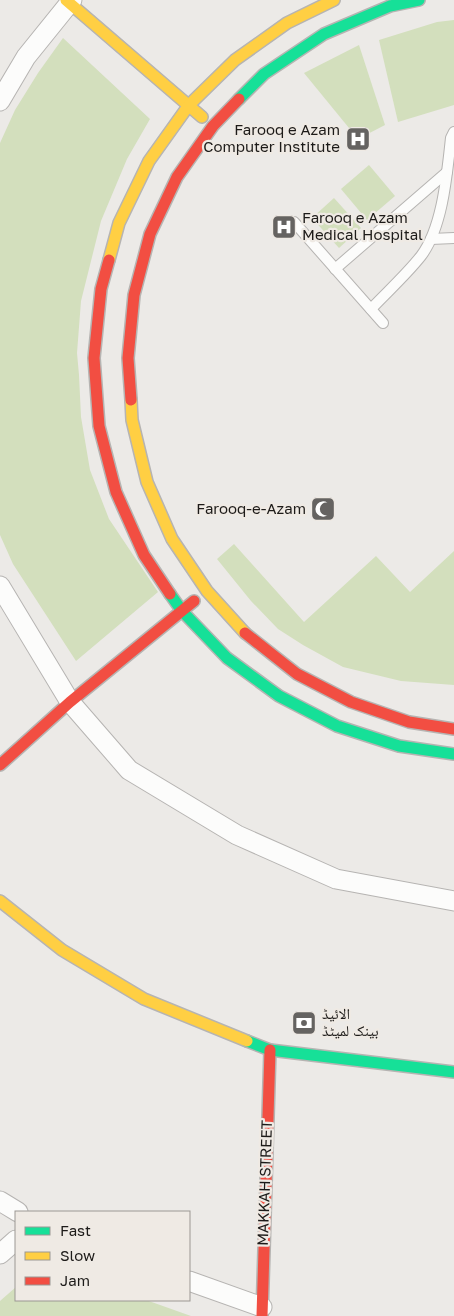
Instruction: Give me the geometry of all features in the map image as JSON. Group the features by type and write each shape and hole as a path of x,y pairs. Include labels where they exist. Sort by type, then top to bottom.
{"street":[{"path":"334,0 287,23 235,60 190,106 149,162 120,223 101,290 94,358 99,426 116,492 144,554 182,611 227,658 279,696 337,726 399,746 454,754"},
{"path":"419,0 390,6 324,34 264,74 213,126 177,177 150,234 134,295 128,358 132,420 147,482 172,539 207,591 248,636 297,674 351,702 409,722 454,729"},
{"path":"0,101 26,57 69,1 213,126"},
{"path":"0,586 70,702 129,770 237,835 336,879 454,901"},
{"path":"0,765 70,702 207,591"},
{"path":"0,900 62,950 144,999 270,1050 454,1072"},
{"name":"MAKKAH STREET","path":"262,1312 270,1050"},
{"path":"0,1201 16,1211"},
{"path":"0,1254 15,1241"},
{"path":"190,1281 262,1312"}],"lane":[{"path":"371,309 422,255 430,239 445,192 451,138 454,132"},
{"path":"335,269 447,172"},
{"path":"294,222 383,324"},
{"path":"430,239 454,238"}],"green space":[{"path":"454,20 454,105 398,122 379,40 437,22"},
{"path":"63,38 150,119 127,159 101,221 81,301 77,353 81,417 90,470 109,519 158,592 76,661 13,564 0,535 0,143 15,110"},
{"path":"359,45 385,125 358,139 304,73"},
{"path":"369,165 395,196 367,220 341,189"},
{"path":"334,198 361,228 339,248 312,218"},
{"path":"234,544 304,622 376,556 410,592 454,551 454,685 401,681 343,667 278,629 251,601 217,559"},
{"path":"15,1288 15,1301 149,1301 191,1316 0,1316 0,1301"}],"traffic: fast":[{"path":"239,99 264,74 324,34 390,6 419,0"},
{"path":"170,594 182,611 227,658 279,696 337,726 399,746 454,754"},
{"path":"247,1041 270,1050 454,1072"}],"traffic: slow":[{"path":"66,0 202,117"},
{"path":"109,260 119,223 149,161 189,105 235,60 287,23 334,0"},
{"path":"131,400 132,420 147,482 172,539 207,591 245,633"},
{"path":"0,901 62,950 144,999 247,1041"}],"traffic: jam":[{"path":"131,400 128,358 134,295 150,234 177,177 213,126 239,99"},
{"path":"109,260 101,289 94,358 99,426 116,492 144,555 170,594"},
{"path":"0,765 70,702 194,601"},
{"path":"245,633 297,674 351,702 409,722 454,729"},
{"path":"262,1316 270,1050"}],"place":[{"name":"Farooq e Azam Computer Institute","path":"358,139"},
{"name":"Farooq e Azam Medical Hospital","path":"284,227"},
{"name":"Farooq-e-Azam","path":"323,509"},
{"name":"الائیڈ بینک لمیٹڈ","path":"304,1023"}]}
